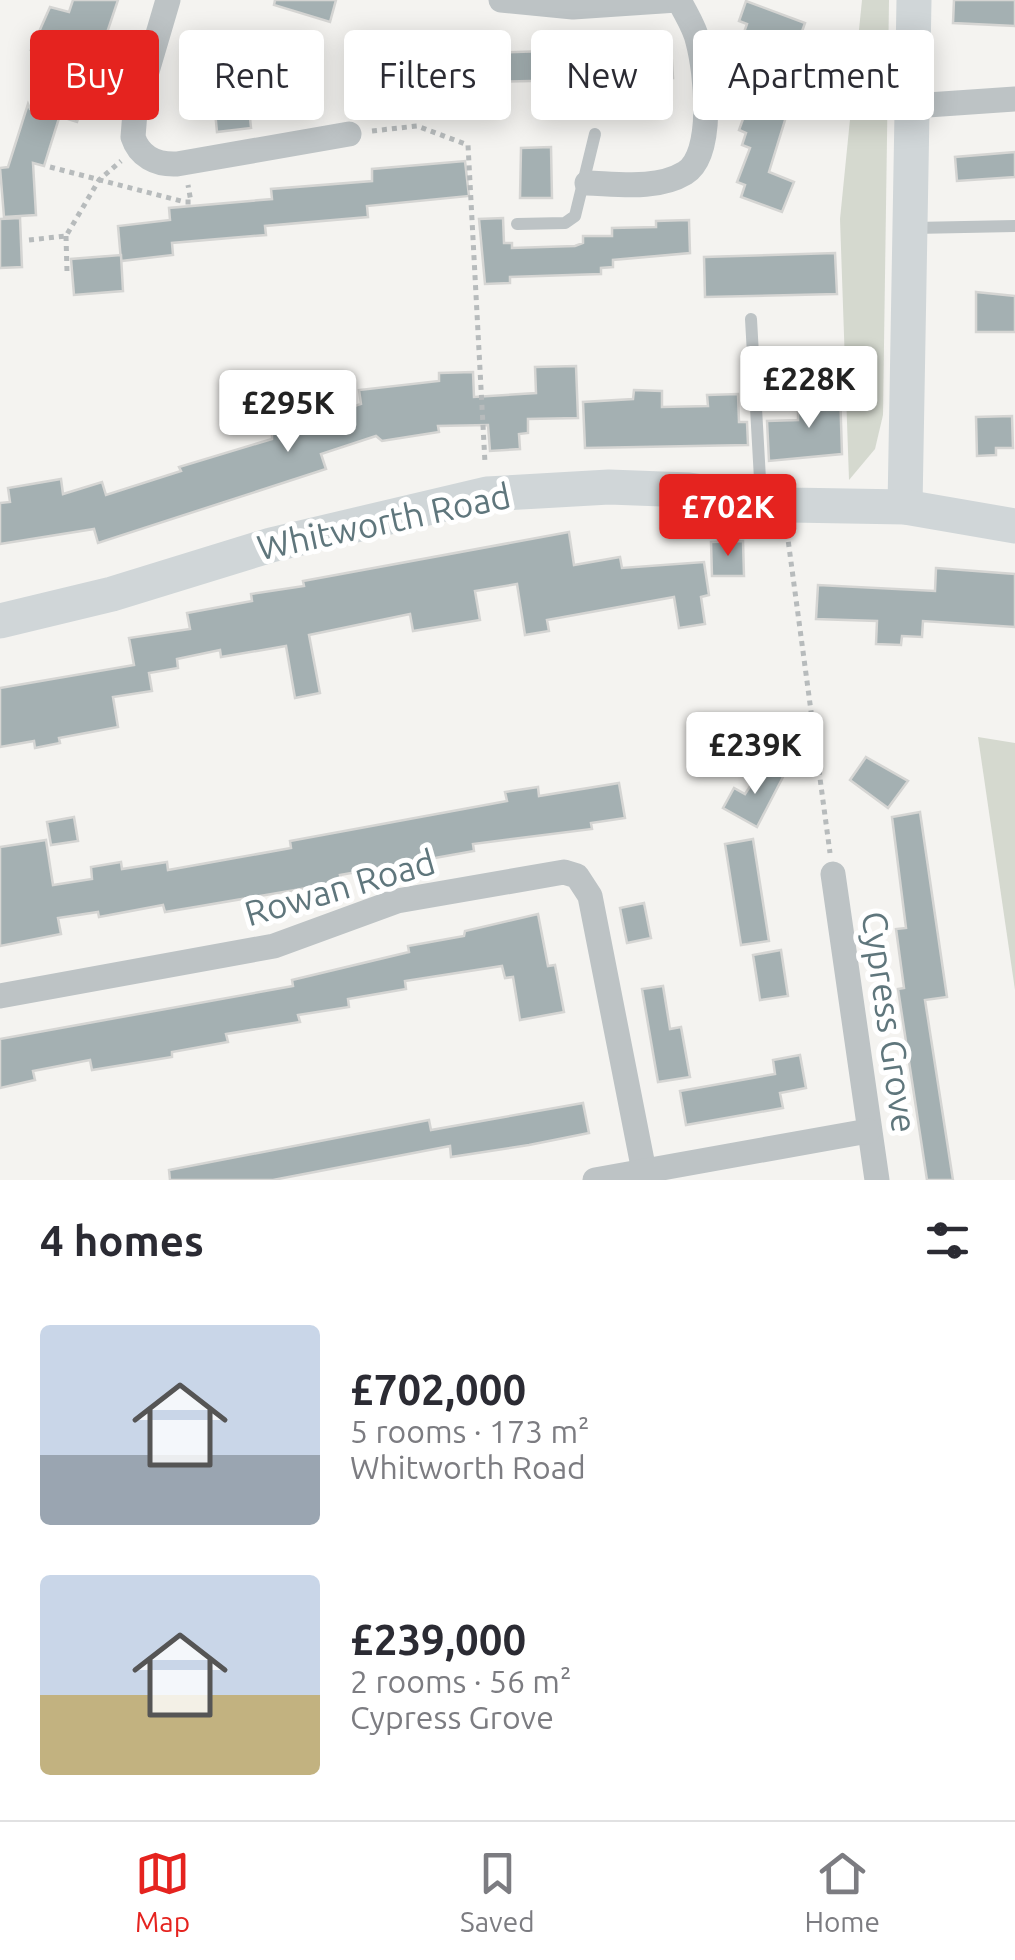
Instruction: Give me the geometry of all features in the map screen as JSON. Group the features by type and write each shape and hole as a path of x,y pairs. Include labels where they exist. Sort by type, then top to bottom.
{"main road":[{"path":"914,0 914,30"},
{"path":"905,507 914,120"},
{"name":"Whitworth Road","path":"0,621 112,594 271,544 486,494 610,487 776,502 905,507 1015,526"}],"street":[{"path":"168,0 135,112 136,147 156,162 177,164 349,134"},
{"path":"501,0 573,6 678,0 698,43 704,126 700,157 689,171 669,180 587,184"},
{"path":"934,105 1015,99"},
{"name":"Rowan Road","path":"0,996 274,946 396,901 564,872 577,876 590,896 644,1171"},
{"name":"Cypress Grove","path":"833,874 877,1180"},
{"path":"594,1180 868,1131"}],"lane":[{"path":"518,224 565,222 581,208 596,134"},
{"path":"912,228 1015,226"},
{"path":"751,319 776,502"}],"path":[{"path":"349,134 418,126 468,145 486,494"},
{"path":"67,272 66,236 99,180 136,147"},
{"path":"50,167 99,180"},
{"path":"29,240 66,236"},
{"path":"776,502 786,541 833,874"}],"shaded area":[{"path":"862,0 889,0 889,30 859,30"},
{"path":"850,120 887,120 883,415 875,449 849,480 840,219"},
{"path":"978,737 1015,743 1015,990"}],"building":[{"path":"73,0 118,0 108,30 40,30 50,7 69,12"},
{"path":"275,0 336,0 330,22 274,5"},
{"path":"954,0 1015,0 1015,26 953,23"},
{"path":"746,1 805,23 803,30 745,30 747,24 739,21"},
{"path":"511,52 531,52 531,81 511,82"},
{"path":"28,104 30,120 58,120 44,166 33,163 36,215 4,217 0,168 8,167"},
{"path":"216,120 250,120 251,128 217,132"},
{"path":"743,120 785,120 769,172 794,182 782,212 741,197 745,185 737,182 750,148 742,145 746,133 739,130"},
{"path":"551,147 552,198 520,198 521,148"},
{"path":"1015,152 1015,177 957,181 955,157"},
{"path":"465,161 469,196 367,206 368,217 265,226 266,235 172,243 173,255 121,261 118,226 170,220 169,208 272,199 271,189 372,181 372,169"},
{"path":"20,218 22,267 0,268 0,219"},
{"path":"503,218 504,243 512,243 512,248 575,246 583,243 583,236 612,236 612,228 656,227 656,221 689,220 690,253 613,260 613,267 601,268 601,274 510,277 510,283 485,284 479,219"},
{"path":"835,253 837,294 705,297 704,257"},
{"path":"121,255 123,291 74,295 71,259"},
{"path":"976,292 1015,296 1015,332 976,332"},
{"path":"576,366 578,418 528,419 528,433 519,434 520,449 490,451 488,425 438,426 439,432 382,441 376,436 321,454 326,469 98,543 94,529 0,544 0,503 10,502 8,488 61,479 63,494 102,482 106,495 181,471 179,467 272,439 272,425 297,417 299,425 361,404 359,390 439,381 439,373 473,372 474,397 536,393 535,367"},
{"path":"634,390 662,391 662,407 708,406 707,395 738,394 739,422 747,422 748,445 585,448 583,402 633,399"},
{"path":"840,390 842,454 769,461 767,421 798,420 798,409 815,409 815,391"},
{"path":"1012,416 1013,448 996,448 996,455 977,456 976,417"},
{"path":"569,532 574,565 620,557 622,568 704,562 709,595 701,597 705,624 679,628 674,597 547,620 549,631 525,635 517,584 475,591 480,620 413,631 410,614 309,635 320,693 295,698 286,646 221,657 220,650 177,659 178,668 149,673 152,691 113,697 118,727 59,738 60,743 35,748 34,741 0,747 0,688 134,665 129,638 190,629 187,613 252,601 251,594 304,586 303,581"},
{"path":"743,541 744,576 712,576 711,542"},
{"path":"936,568 1015,574 1015,627 923,621 922,637 902,636 901,645 876,644 877,621 816,619 818,585 935,591"},
{"path":"866,757 908,781 888,808 850,780"},
{"path":"764,765 783,777 757,827 723,808 734,788 745,794"},
{"path":"619,783 625,818 591,823 592,829 473,844 474,851 340,875 342,882 165,912 163,905 99,917 98,912 58,918 61,934 0,946 0,847 46,840 53,885 92,879 91,867 121,862 122,869 167,862 168,870 291,848 290,841 507,801 505,792 538,787 539,796"},
{"path":"920,812 947,997 925,1000 953,1180 927,1180 898,989 904,988 896,929 906,928 892,817"},
{"path":"74,817 78,841 51,845 47,822"},
{"path":"753,839 769,941 741,945 725,844"},
{"path":"644,903 651,938 627,943 620,908"},
{"path":"538,914 548,966 555,965 564,1012 520,1020 513,977 505,978 502,966 405,981 406,989 348,999 349,1007 298,1015 300,1022 226,1034 228,1042 172,1052 172,1057 92,1070 90,1060 33,1071 35,1080 0,1088 0,1039 293,986 292,980 409,952 408,946 464,936 465,931"},
{"path":"781,950 788,996 760,1000 753,955"},
{"path":"663,986 670,1029 681,1027 690,1077 658,1082 642,989"},
{"path":"800,1055 806,1088 780,1093 783,1108 686,1125 680,1091 775,1074 773,1060"},
{"path":"583,1103 589,1133 529,1145 451,1157 450,1146 273,1180 170,1180 169,1170 429,1120 431,1130"}]}
